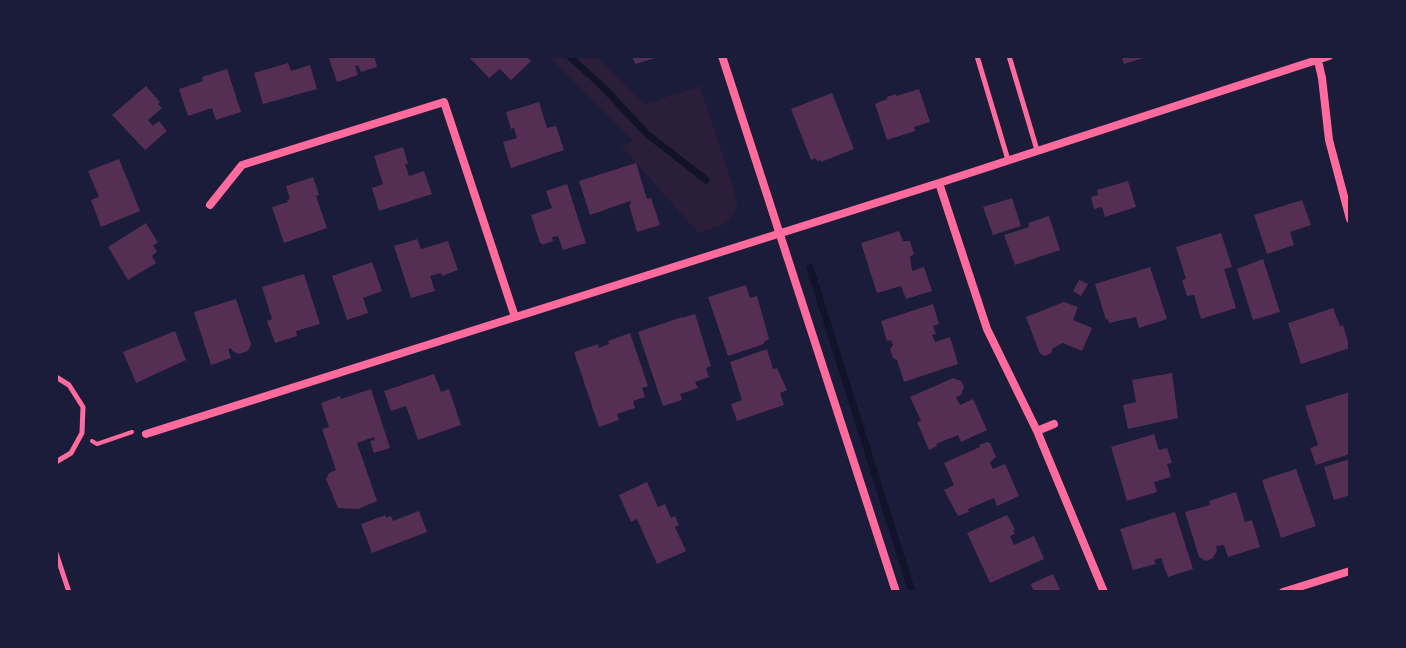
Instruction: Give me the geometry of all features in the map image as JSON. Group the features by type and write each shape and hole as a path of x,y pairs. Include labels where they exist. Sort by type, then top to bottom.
{"street":[{"path":"722,56 896,592"},
{"path":"146,434 780,234 1329,56"},
{"path":"1317,58 1329,140 1350,219"},
{"path":"210,205 242,165 444,102 515,317"},
{"path":"939,183 987,329 1037,431 1104,592"},
{"path":"1037,431 1054,424"},
{"path":"1283,592 1350,571"}],"lane":[{"path":"977,56 1008,161"},
{"path":"1009,56 1037,151"},
{"path":"56,377 69,385 83,407 82,433 71,453 56,462"},
{"path":"56,553 69,592"}],"path":[{"path":"82,433 97,444 144,428 146,434"}],"shaded area":[{"path":"548,56 597,56 645,104 700,86 736,197 737,207 730,220 698,233 621,146 633,141"}],"building":[{"path":"328,56 374,56 377,67 361,72 358,65 355,66 358,75 337,82"},
{"path":"526,56 531,61 511,80 500,69 489,78 470,58"},
{"path":"632,56 658,56 659,57 635,64"},
{"path":"1121,56 1147,56 1147,57 1124,64"},
{"path":"288,63 291,71 310,65 317,89 263,104 254,73"},
{"path":"227,69 241,112 216,120 212,108 188,116 179,89"},
{"path":"146,86 162,108 148,120 153,126 159,121 167,131 145,150 112,115"},
{"path":"919,89 930,122 914,127 915,131 887,140 875,104 887,97"},
{"path":"832,93 854,149 821,162 816,158 811,160 791,109"},
{"path":"539,102 547,128 556,126 564,150 511,168 503,142 517,138 506,112"},
{"path":"403,147 409,176 424,171 432,194 379,211 372,188 383,184 374,156"},
{"path":"119,159 140,211 101,227 91,200 99,197 88,171"},
{"path":"636,163 647,199 651,198 660,225 637,232 630,201 590,215 579,181"},
{"path":"313,177 327,228 284,243 272,207 290,199 286,186"},
{"path":"1128,181 1136,207 1105,217 1102,207 1094,209 1091,197 1098,195 1097,190"},
{"path":"567,184 586,243 563,250 558,236 552,237 553,241 540,243 531,215 552,208 546,191"},
{"path":"1012,198 1021,226 993,235 983,207"},
{"path":"1302,200 1311,225 1290,232 1294,245 1267,254 1254,215"},
{"path":"1049,216 1060,250 1015,265 1004,235"},
{"path":"146,223 158,243 153,245 157,252 152,256 156,263 128,280 108,247"},
{"path":"899,231 903,241 910,241 914,254 910,257 912,271 924,267 932,291 906,299 901,286 877,293 861,243"},
{"path":"1221,233 1232,267 1224,269 1236,308 1201,319 1194,295 1187,296 1182,280 1186,279 1176,247"},
{"path":"417,239 421,249 448,241 458,270 442,276 441,273 430,276 435,291 411,298 394,246"},
{"path":"1263,259 1280,312 1253,320 1237,269"},
{"path":"372,262 382,291 363,298 368,313 347,320 332,276"},
{"path":"1150,267 1167,319 1139,328 1136,317 1109,323 1095,284"},
{"path":"304,274 320,324 296,331 297,336 275,343 267,321 272,319 262,287"},
{"path":"1079,280 1088,284 1081,296 1073,291"},
{"path":"746,285 750,298 757,296 769,339 764,344 728,356 708,297"},
{"path":"236,299 251,344 248,351 239,354 228,349 231,358 211,365 194,312"},
{"path":"1064,302 1078,307 1073,320 1092,328 1082,351 1063,343 1045,356 1040,354 1026,317"},
{"path":"933,304 939,324 933,326 936,334 932,335 935,342 950,337 958,364 904,382 890,349 893,345 891,340 887,341 881,321"},
{"path":"1333,308 1340,326 1343,325 1350,348 1301,364 1288,323"},
{"path":"695,314 711,366 706,368 709,377 695,382 698,388 680,394 682,400 663,406 638,332"},
{"path":"175,331 186,360 136,383 123,352"},
{"path":"630,333 648,386 642,388 645,397 633,401 635,408 617,414 619,420 599,427 574,352 598,344 599,348"},
{"path":"767,349 773,369 777,368 787,390 780,393 784,405 737,421 731,404 742,400 730,362"},
{"path":"1172,373 1178,418 1128,429 1123,405 1136,402 1132,380"},
{"path":"434,374 441,392 449,389 461,425 418,440 406,406 391,411 384,391"},
{"path":"953,378 961,381 964,387 961,395 956,397 960,405 973,399 987,430 961,442 958,435 929,450 910,397"},
{"path":"371,389 390,448 374,453 370,441 375,440 374,437 357,443 377,501 358,509 338,508 326,479 329,473 336,470 322,429 329,427 321,403"},
{"path":"1350,392 1350,454 1316,465 1310,448 1318,445 1305,406"},
{"path":"1154,434 1159,450 1167,448 1172,463 1167,464 1171,477 1154,482 1157,492 1127,501 1111,447"},
{"path":"987,442 996,457 990,462 993,469 1005,464 1019,496 997,506 994,498 958,516 944,490 954,485 944,463"},
{"path":"1350,459 1350,495 1334,500 1324,467"},
{"path":"1296,469 1316,526 1281,538 1262,480"},
{"path":"647,482 658,507 665,504 671,518 675,516 679,525 675,527 686,551 657,564 637,519 631,522 619,495"},
{"path":"1236,492 1245,522 1252,520 1260,547 1228,557 1224,545 1216,546 1213,558 1206,561 1199,557 1185,512 1210,505 1209,501"},
{"path":"419,511 427,532 372,553 361,524 385,515 386,518 391,516 393,521"},
{"path":"1175,512 1193,569 1168,577 1161,558 1154,560 1156,564 1133,570 1120,529"},
{"path":"1007,515 1015,529 1015,534 1010,536 1014,545 1034,536 1044,559 990,583 967,533"},
{"path":"1053,574 1061,592 1034,592 1031,584"}],"waterway":[{"path":"569,56 647,134 706,180"},
{"path":"810,268 912,592"}]}
